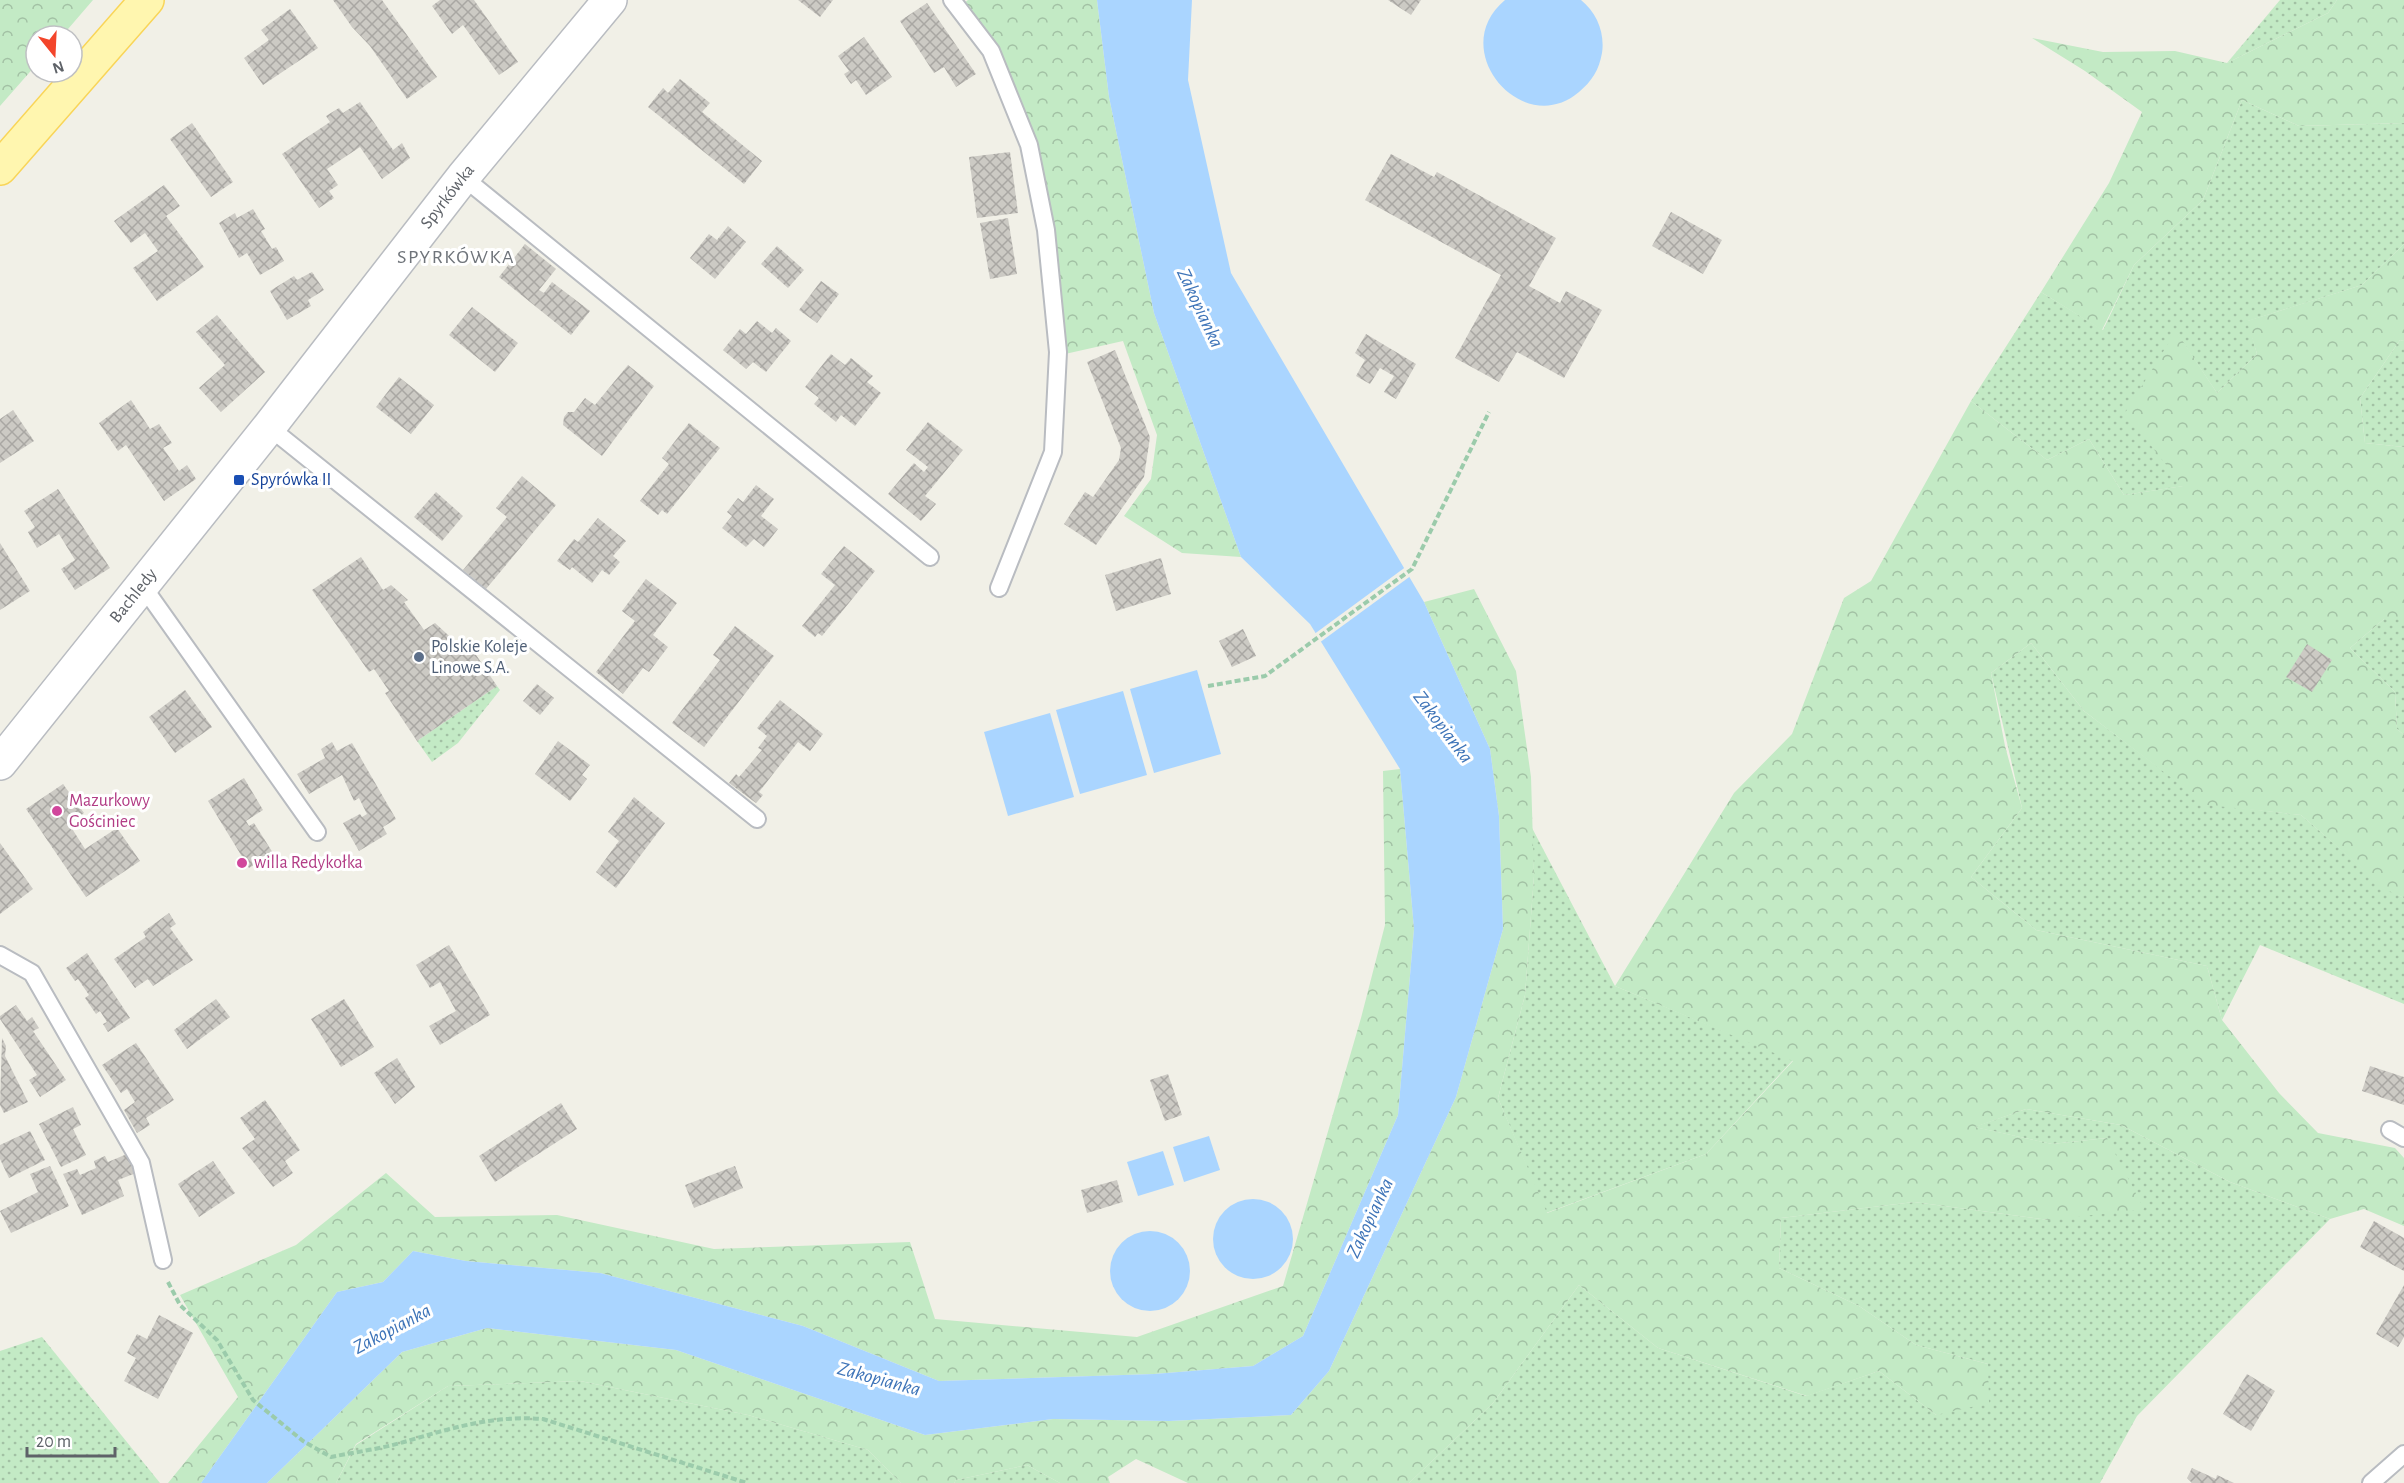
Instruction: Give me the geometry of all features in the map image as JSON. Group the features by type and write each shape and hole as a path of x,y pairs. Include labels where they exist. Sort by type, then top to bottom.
{"main road":[{"path":"0,168 147,0"}],"street":[{"name":"Spyrkówka","path":"269,427 463,177 610,0"},
{"name":"Bachledy","path":"0,764 269,427"}],"lane":[{"path":"952,0 991,51 1029,145 1046,230 1058,352 1053,453 999,588"},
{"path":"463,177 930,557"},
{"path":"269,427 758,819"},
{"path":"142,585 317,832"},
{"path":"0,955 32,973 141,1164 164,1260"},
{"path":"2371,1483 2404,1454"}],"path":[{"path":"1208,686 1265,676 1412,569 1489,412"},
{"path":"164,1260 165,1278 180,1305 218,1341 253,1400 303,1441 331,1457 401,1443 474,1422 519,1417 543,1419 747,1483"}],"green space":[{"path":"0,0 93,0 72,24 24,24 24,79 0,106"},
{"path":"968,0 1097,0 1109,97 1154,313 1241,557 1182,553 1124,516 1151,479 1157,435 1123,341 1065,354 1046,188 1005,63 963,4"},
{"path":"2280,0 2337,0 2328,13 2227,63"},
{"path":"2337,0 2404,0 2404,123 2299,126 2242,100 2203,200 2134,265 2102,330 2041,292 2109,183 2142,112 2085,71 2032,38 2103,52 2175,51 2227,63 2328,13"},
{"path":"2242,100 2299,126 2404,123 2404,244 2362,285 2248,321 2257,354 2217,393 2176,332 2184,486 2124,495 2089,439 2047,460 1971,401 2041,292 2103,330 2134,265 2203,200"},
{"path":"2404,244 2404,341 2400,340 2360,398 2365,443 2404,447 2404,619 2384,619 2350,648 2395,692 2397,729 2404,735 2404,898 2387,890 2301,815 2207,805 2084,711 2031,643 1991,673 2005,746 2022,808 1971,877 2036,930 2207,966 2222,1020 2279,1093 2318,1133 2395,1148 2404,1158 2404,1226 2364,1209 2330,1219 2230,1182 2121,1125 2026,1109 1975,1127 2052,1144 2107,1138 2144,1209 2049,1220 1914,1202 1781,1218 1779,1268 1859,1306 1916,1345 1988,1364 1989,1403 1936,1415 1879,1371 1807,1396 1658,1348 1579,1285 1493,1403 1409,1483 1188,1483 1136,1459 1108,1477 1110,1483 1060,1483 1027,1465 956,1480 954,1483 901,1483 868,1450 748,1415 580,1381 448,1386 356,1444 336,1483 267,1483 402,1352 487,1328 676,1350 925,1435 1053,1419 1169,1421 1291,1415 1329,1371 1456,1097 1503,929 1499,816 1490,749 1424,602 1474,589 1516,671 1531,777 1534,876 1525,995 1498,1098 1547,1213 1706,1154 1793,1061 1615,986 1734,793 1792,734 1844,598 1871,581 1971,401 2047,460 2089,439 2124,495 2183,486 2125,413 2176,331 2217,393 2257,354 2247,321 2362,285"},
{"path":"2400,340 2404,341 2404,447 2365,443 2360,398"},
{"path":"2384,619 2404,619 2404,735 2397,729 2395,692 2350,648"},
{"path":"2031,643 2084,711 2207,804 2301,815 2387,889 2404,898 2404,1004 2260,945 2222,1020 2207,966 2036,930 1971,877 2022,808 1991,673"},
{"path":"497,686 500,690 458,743 432,762 417,741"},
{"path":"1400,769 1414,929 1398,1115 1303,1336 1253,1366 1154,1374 939,1381 803,1326 600,1273 466,1261 413,1251 383,1282 337,1292 201,1483 168,1483 238,1397 180,1295 296,1245 386,1173 435,1217 557,1215 714,1249 910,1242 935,1319 1137,1337 1283,1286 1361,1018 1385,925 1383,771"},
{"path":"1531,826 1615,986 1793,1060 1706,1154 1546,1213 1498,1098 1525,995 1534,876"},
{"path":"2026,1109 2121,1125 2230,1182 2330,1219 2137,1416 2100,1483 1409,1483 1493,1403 1579,1285 1658,1348 1806,1396 1879,1371 1936,1415 1988,1364 1916,1345 1859,1306 1779,1268 1781,1218 1914,1202 2049,1220 2107,1138 2052,1144 1974,1127"},
{"path":"42,1337 160,1483 0,1483 0,1351"},
{"path":"580,1381 748,1415 868,1450 901,1483 336,1483 356,1445 448,1386"},
{"path":"1027,1465 1060,1483 954,1483 956,1480"}],"water":[{"name":"Zakopianka","path":"1097,0 1192,0 1188,80 1231,273 1424,602 1490,749 1499,816 1503,929 1456,1097 1329,1371 1291,1415 1169,1421 1053,1419 925,1435 676,1350 487,1328 402,1352 267,1483 201,1483 337,1292 383,1282 413,1251 466,1261 600,1273 803,1326 939,1381 1154,1374 1253,1366 1303,1336 1398,1115 1414,929 1400,769 1310,624 1241,557 1154,313 1109,97"},
{"path":"1505,0 1581,0 1587,5 1599,24 1603,46 1599,65 1588,84 1579,92 1557,104 1535,105 1515,97 1498,83 1487,64 1483,42 1489,20"},
{"path":"1197,670 1221,754 1154,773 1130,689"},
{"path":"1123,691 1147,775 1080,794 1056,710"},
{"path":"1050,713 1074,797 1008,816 984,732"},
{"path":"1209,1136 1220,1170 1184,1182 1173,1147"},
{"path":"1163,1151 1174,1185 1138,1196 1127,1162"},
{"path":"1253,1199 1268,1202 1281,1211 1290,1224 1293,1239 1290,1254 1281,1267 1268,1276 1253,1279 1238,1276 1225,1267 1216,1254 1213,1239 1216,1224 1225,1211 1238,1202"},
{"path":"1150,1231 1165,1234 1178,1243 1187,1256 1190,1271 1187,1286 1178,1299 1165,1308 1150,1311 1135,1308 1122,1299 1113,1286 1110,1271 1113,1256 1122,1243 1135,1234"}],"pier":[{"path":"1407,566 1412,575 1319,643 1313,635"}],"building":[{"path":"333,0 382,0 437,77 407,99 370,46 352,27"},
{"path":"440,0 474,0 518,62 499,75 463,25 452,34 432,6"},
{"path":"798,0 833,0 820,17"},
{"path":"1388,0 1421,0 1411,15"},
{"path":"927,3 976,74 956,87 944,67 934,73 900,21"},
{"path":"290,9 318,48 263,85 244,58 269,40 261,30"},
{"path":"864,37 892,77 866,95 856,80 851,84 844,74 849,71 838,56"},
{"path":"680,79 710,103 702,112 762,161 744,184 648,107 663,88 668,93"},
{"path":"360,102 393,150 402,143 410,158 382,179 360,147 327,169 338,185 329,191 334,198 319,208 282,154 330,122 326,116 339,108 343,113"},
{"path":"192,123 233,182 211,197 170,139"},
{"path":"1010,152 1018,213 977,218 969,157"},
{"path":"1391,154 1434,177 1437,172 1556,238 1529,286 1560,303 1566,291 1602,310 1564,378 1517,352 1499,382 1455,358 1501,275 1365,200"},
{"path":"164,185 180,206 166,216 204,267 157,301 133,268 158,251 145,233 131,243 114,221"},
{"path":"253,209 265,229 261,231 272,249 276,247 284,261 260,275 247,253 239,258 219,223 235,213 237,218"},
{"path":"1671,212 1722,240 1703,274 1652,246"},
{"path":"1008,218 1017,274 990,279 980,223"},
{"path":"728,226 746,242 715,279 690,258 709,234 717,240"},
{"path":"525,244 556,269 539,290 544,293 552,282 590,311 571,335 499,277"},
{"path":"777,246 804,270 788,288 761,264"},
{"path":"312,272 324,290 308,300 311,306 287,320 270,291 294,276 297,280"},
{"path":"821,281 839,294 817,323 799,310"},
{"path":"472,307 518,343 495,372 449,335"},
{"path":"217,315 265,372 221,412 199,388 225,365 196,332"},
{"path":"757,321 772,333 776,328 791,341 766,372 753,362 746,369 723,350 740,329 746,334"},
{"path":"1366,334 1416,364 1396,399 1384,392 1394,376 1380,368 1370,384 1356,376 1365,360 1355,353"},
{"path":"1115,350 1150,437 1144,477 1096,545 1064,524 1085,492 1093,497 1119,460 1121,448 1087,362"},
{"path":"831,354 845,365 851,358 873,376 867,382 881,393 855,426 841,415 836,422 814,404 819,398 805,387"},
{"path":"628,365 654,386 602,456 563,425 564,417 568,412 574,412 585,398 595,405"},
{"path":"399,377 434,405 411,434 376,407"},
{"path":"131,400 150,429 159,424 172,443 163,448 179,471 187,465 196,479 164,501 126,445 118,451 99,423"},
{"path":"13,410 34,441 0,463 0,419"},
{"path":"928,422 963,450 925,496 936,504 921,521 888,494 914,463 924,472 928,467 906,450"},
{"path":"689,423 720,448 667,514 662,510 658,515 640,501 669,464 662,458"},
{"path":"522,476 556,505 486,589 463,570 507,517 496,508"},
{"path":"756,485 774,499 761,516 778,529 764,547 754,539 746,547 722,528 732,516 727,512 738,498 743,502"},
{"path":"58,489 110,568 75,590 61,569 75,560 59,534 37,548 28,532 35,527 24,511"},
{"path":"436,492 463,516 442,541 414,517"},
{"path":"598,518 626,541 613,556 620,562 609,575 602,570 592,583 572,567 570,570 557,561 574,539 578,542"},
{"path":"0,543 30,591 0,610"},
{"path":"844,546 875,571 822,636 818,633 815,637 802,626 835,585 821,574"},
{"name":"Polskie Koleje Linowe S.A.","path":"361,557 383,590 391,585 408,600 404,602 424,630 435,623 459,645 466,640 497,686 417,741 385,693 389,691 374,669 369,672 312,590"},
{"path":"1161,558 1171,594 1116,611 1105,575"},
{"path":"646,579 677,603 653,635 668,647 649,672 643,668 623,694 596,672 635,621 622,611"},
{"path":"735,626 774,656 704,747 672,723 720,660 713,655"},
{"path":"1243,629 1256,656 1232,667 1219,641"},
{"path":"2307,644 2332,660 2312,692 2286,677"},
{"path":"537,684 554,698 540,715 523,701"},
{"path":"185,690 212,727 175,753 149,717"},
{"path":"780,700 823,734 810,751 798,742 759,792 763,795 756,803 729,783 736,774 739,777 762,750 758,748 767,736 757,728"},
{"path":"558,741 590,765 582,775 587,779 570,801 535,774"},
{"path":"332,742 337,751 352,743 396,819 383,827 387,834 359,851 343,823 360,814 362,817 367,814 359,798 354,801 342,775 309,794 297,774 325,758 321,749"},
{"path":"244,778 263,810 246,821 249,826 254,823 273,853 249,868 208,801"},
{"path":"63,784 84,813 69,824 85,849 117,828 140,861 86,897 26,809"},
{"path":"634,797 665,823 616,888 596,872 619,841 608,832"},
{"path":"0,843 33,889 0,914"},
{"path":"169,913 176,924 170,928 193,960 153,986 148,979 135,988 114,959 146,937 143,932"},
{"path":"449,945 490,1015 440,1045 429,1026 456,1011 440,982 430,988 416,965"},
{"path":"87,953 130,1018 108,1032 103,1024 107,1022 100,1011 96,1014 85,998 89,995 78,979 75,981 66,968"},
{"path":"216,999 230,1017 187,1049 174,1030"},
{"path":"344,999 374,1047 341,1067 311,1019"},
{"path":"16,1005 27,1021 32,1017 39,1028 33,1031 66,1080 40,1097 29,1080 37,1075 0,1019 0,1016"},
{"path":"2,1038 6,1046 5,1056 28,1102 4,1113 0,1105"},
{"path":"136,1043 174,1100 146,1118 150,1125 137,1133 124,1110 135,1102 127,1089 121,1093 102,1065"},
{"path":"397,1058 415,1087 395,1104 374,1073"},
{"path":"2370,1066 2404,1077 2404,1105 2362,1091"},
{"path":"1168,1074 1182,1115 1165,1121 1150,1080"},
{"path":"265,1100 300,1150 285,1161 293,1173 273,1187 242,1148 255,1139 240,1118"},
{"path":"561,1103 577,1129 495,1182 479,1156"},
{"path":"73,1107 81,1125 73,1129 86,1155 61,1167 39,1124"},
{"path":"30,1131 45,1160 9,1178 0,1159 0,1145"},
{"path":"127,1154 136,1173 118,1180 124,1196 82,1215 63,1174 77,1169 80,1175 96,1168 94,1161 105,1156 108,1162"},
{"path":"213,1161 235,1193 199,1217 178,1184"},
{"path":"50,1166 69,1206 11,1233 0,1211 38,1192 30,1174"},
{"path":"735,1166 743,1188 694,1208 685,1185"},
{"path":"1117,1180 1123,1202 1087,1213 1081,1190"},
{"path":"2374,1221 2404,1238 2404,1271 2360,1247"},
{"path":"2404,1285 2404,1337 2398,1347 2376,1334"},
{"path":"159,1315 193,1333 158,1399 124,1381 136,1358 127,1353 137,1334 147,1339"},
{"path":"2247,1374 2275,1391 2251,1431 2223,1414"},
{"path":"2192,1468 2216,1479 2217,1475 2234,1483 2192,1483 2187,1478"}],"place":[{"name":"Spyrówka II","path":"239,480"},
{"name":"Polskie Koleje Linowe S.A.","path":"419,657"},
{"name":"Mazurkowy Gościniec","path":"57,811"},
{"name":"willa Redykołka","path":"242,863"}],"district":[{"name":"SPYRKÓWKA","path":"456,257"}]}
